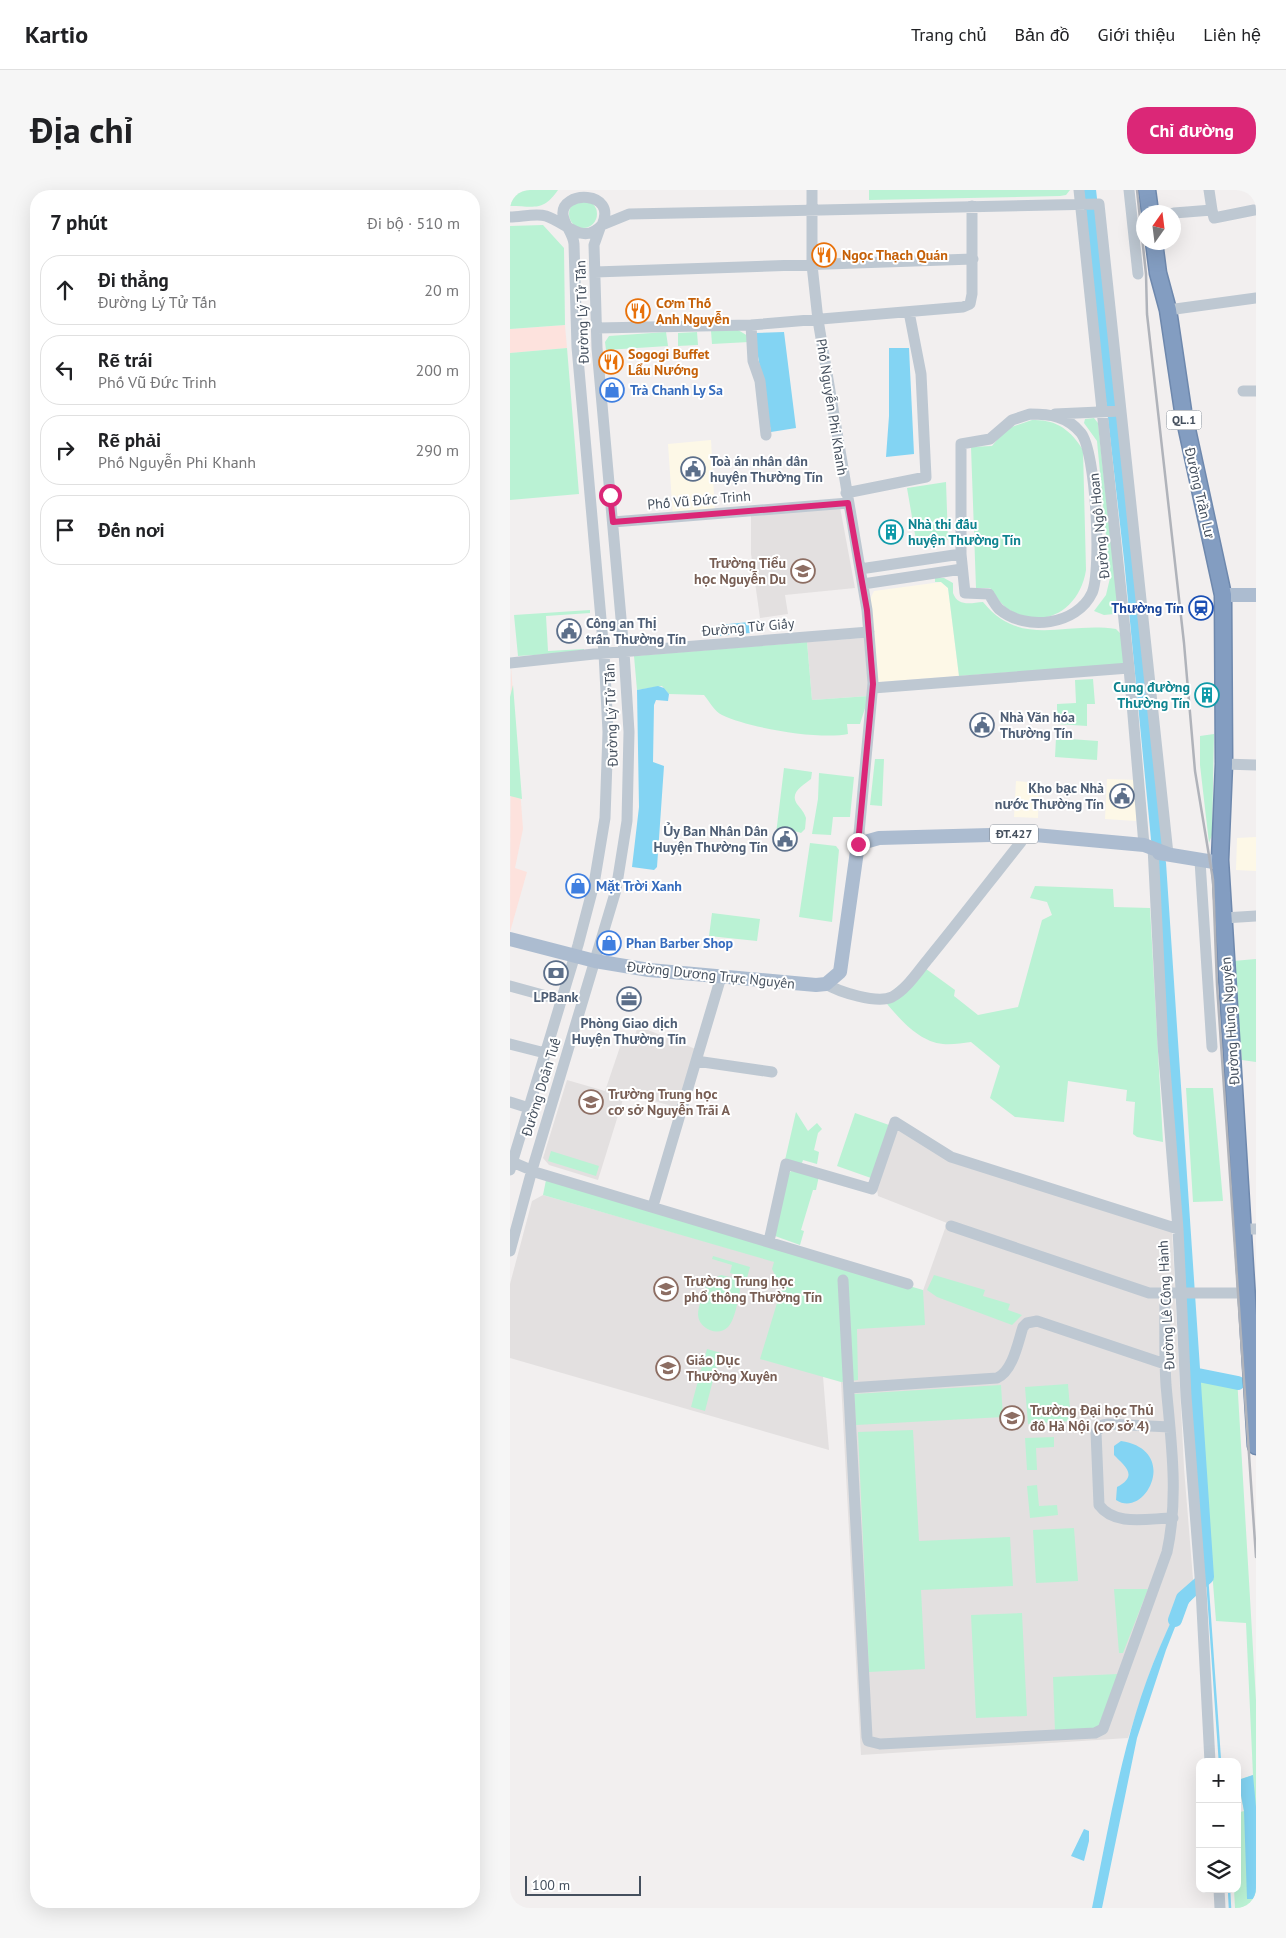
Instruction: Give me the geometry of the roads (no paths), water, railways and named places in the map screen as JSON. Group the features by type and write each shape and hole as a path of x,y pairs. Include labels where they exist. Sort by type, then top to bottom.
{"highway":[{"path":"1147,190 1149,205"},
{"name":"Đường Trần Lư","path":"1155,250 1158,273 1168,310 1183,411 1223,595"},
{"name":"Đường Hùng Nguyên","path":"1223,595 1224,764 1220,863 1249,1229 1247,1293 1256,1446"}],"main road":[{"path":"1223,595 1256,595"},
{"name":"ĐT.427","path":"858,848 1023,838 1070,840 1150,848 1200,861 1220,863"},
{"name":"Phố Nguyễn Phi Khanh","path":"826,984 840,972 858,848"},
{"name":"Đường Dương Trực Nguyên","path":"510,939 573,960"},
{"name":"Đường Dương Trực Nguyên","path":"510,947 573,960 595,961 649,970 805,985 826,984"}],"street":[{"name":"Phố Nguyễn Phi Khanh","path":"812,190 812,265 818,320 860,569 869,632 873,688 858,848"},
{"name":"Đường Ngô Hoan","path":"1079,190 1129,668 1150,848"},
{"path":"1129,190 1138,274"},
{"path":"1209,190 1214,218 1254,210"},
{"path":"544,216 571,194 581,192 597,194 629,214"},
{"path":"570,229 563,216 563,209 571,194"},
{"path":"597,194 605,211 601,226"},
{"path":"510,217 544,216 584,235 591,234 601,226 629,214 1099,204 1168,854"},
{"path":"596,328 751,325 963,307 970,304 973,259 972,206"},
{"path":"1181,212 1212,210"},
{"name":"Đường Lý Tử Tấn","path":"595,961 616,890 622,856 627,821 628,748 624,652 596,328 594,244 601,226"},
{"name":"Đường Lý Tử Tấn","path":"570,229 574,244 577,347 604,653 607,748 605,818 601,851 573,960"},
{"path":"595,272 973,259"},
{"path":"1168,310 1256,298"},
{"name":"Phố Vũ Đức Trinh","path":"613,522 847,498 926,477 921,374 909,312"},
{"path":"751,325 753,361 760,381 766,435"},
{"path":"1243,391 1256,391"},
{"path":"1051,415 1060,417 1077,428 1088,446 1097,570 1088,601 1069,615 1058,620 1033,623 1000,610 989,594 965,593 961,554 961,444 990,439 1005,425 1021,416 1121,412"},
{"path":"591,509 612,507"},
{"path":"860,569 961,554"},
{"path":"862,584 962,568"},
{"name":"Đường Từ Giấy","path":"510,663 604,653 869,632"},
{"path":"873,688 1129,668"},
{"path":"607,748 628,748"},
{"path":"1224,764 1256,765"},
{"path":"826,984 840,992 883,999 892,997 904,987 922,966 1023,838"},
{"name":"Đường Lê Công Hành","path":"1150,848 1178,1229 1187,1292 1191,1461 1201,1589 1210,1758"},
{"path":"1200,861 1212,1047"},
{"path":"1224,918 1256,916"},
{"name":"Đường Doãn Tuế","path":"511,1164 573,960"},
{"name":"Đường Doãn Tuế","path":"510,1251 532,1170 595,961"},
{"path":"653,1206 721,977"},
{"path":"510,986 561,1000"},
{"path":"510,1044 545,1053"},
{"path":"696,1061 772,1072"},
{"path":"510,1102 529,1108"},
{"path":"769,1241 786,1164 872,1189 895,1122 951,1157 1178,1229"},
{"path":"511,1164 908,1284"},
{"path":"951,1226 1147,1292 1247,1293"},
{"path":"843,1280 866,1737 868,1741 874,1744 1095,1733 1103,1729 1167,1552 1173,1518 1173,1462 1165,1364 1165,1293"},
{"path":"849,1388 997,1378 1007,1370 1023,1327 1026,1323 1037,1321 1165,1364"},
{"path":"1170,1427 1108,1424 1103,1425 1096,1432 1099,1505 1103,1511 1116,1519 1173,1518"},
{"path":"1173,1462 1191,1461"},
{"path":"1219,1893 1220,1908"}],"water":[{"path":"784,332 796,428 771,432 754,333"},
{"path":"889,348 909,348 914,454 886,457 889,416"},
{"path":"749,622 750,633 719,636 718,625"},
{"path":"658,686 664,688 669,694 668,701 656,700 654,705 653,762 664,766 657,867 654,870 632,867 639,807 637,690"},
{"path":"1121,1441 1139,1447 1150,1457 1153,1469 1152,1481 1146,1492 1137,1500 1127,1504 1116,1500 1117,1487 1124,1483 1129,1474 1125,1466 1114,1455 1114,1446"},
{"path":"1194,1591 1194,1597 1181,1612 1166,1650 1137,1738 1102,1908 1092,1908 1119,1777 1136,1712 1159,1649 1170,1625 1177,1611"},
{"path":"1253,1775 1256,1807 1256,1899 1247,1899 1241,1779"},
{"path":"1084,1829 1089,1831 1089,1841 1084,1861 1071,1856"}],"waterway":[{"path":"1089,190 1131,559 1158,839"},
{"path":"1159,863 1207,1577 1183,1598 1175,1620"},
{"path":"1193,1374 1238,1383"},
{"path":"1207,1577 1220,1758"},
{"path":"1229,1893 1230,1908"}],"railway":[{"path":"1137,190 1146,274 1147,314 1184,643 1195,771 1213,880 1217,985 1256,1557"}],"place":[{"name":"Ngọc Thạch Quán","path":"824,255"},
{"name":"Cơm Thố Anh Nguyễn","path":"638,311"},
{"name":"Sogogi Buffet Lẩu Nướng","path":"611,362"},
{"name":"Trà Chanh Ly Sa","path":"612,390"},
{"name":"Toà án nhân dân huyện Thường Tín","path":"693,469"},
{"name":"Nhà thi đấu huyện Thường Tín","path":"891,532"},
{"name":"Trường Tiểu học Nguyễn Du","path":"803,571"},
{"name":"Thường Tín","path":"1201,608"},
{"name":"Công an Thị trấn Thường Tín","path":"569,631"},
{"name":"Cung đường Thường Tín","path":"1207,695"},
{"name":"Nhà Văn hóa Thường Tín","path":"982,725"},
{"name":"Kho bạc Nhà nước Thường Tín","path":"1122,796"},
{"name":"Ủy Ban Nhân Dân Huyện Thường Tín","path":"785,839"},
{"name":"Mặt Trời Xanh","path":"578,886"},
{"name":"Phan Barber Shop","path":"609,943"},
{"name":"LPBank","path":"556,973"},
{"name":"Phòng Giao dịch Huyện Thường Tín","path":"629,999"},
{"name":"Trường Trung học cơ sở Nguyễn Trãi A","path":"591,1102"},
{"name":"Trường Trung học phổ thông Thường Tín","path":"666,1289"},
{"name":"Giáo Dục Thường Xuyên","path":"668,1368"},
{"name":"Trường Đại học Thủ đô Hà Nội (cơ sở 4)","path":"1012,1418"}]}
